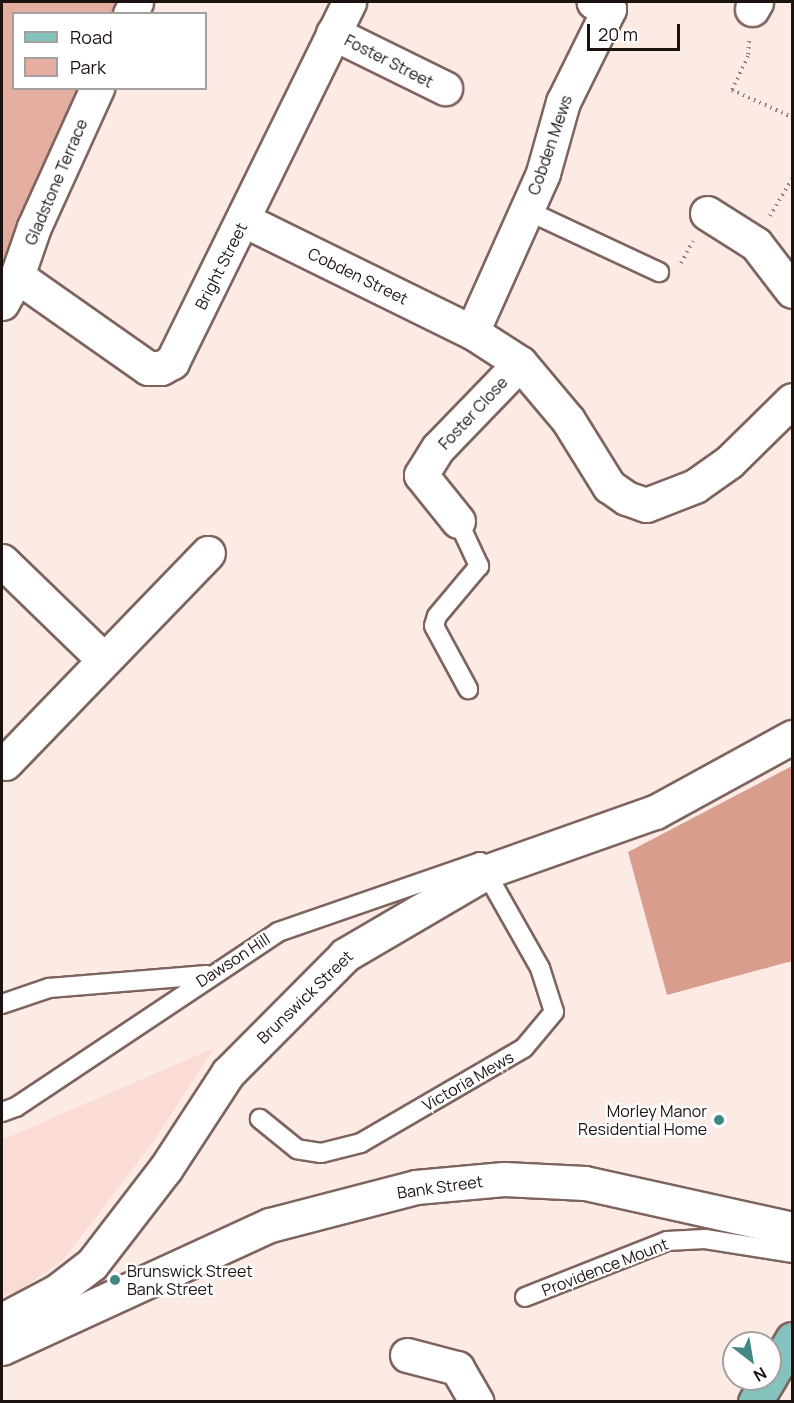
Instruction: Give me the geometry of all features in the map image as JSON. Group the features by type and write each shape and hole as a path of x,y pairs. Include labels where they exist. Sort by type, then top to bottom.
{"main road":[{"path":"782,1356 792,1339"}],"street":[{"name":"Bright Street","path":"9,289 148,368 161,369 172,362 244,220 349,2"},
{"name":"Cobden Mews","path":"472,332 543,173 563,102 609,9 594,2"},
{"name":"Foster Street","path":"333,33 445,88"},
{"name":"Gladstone Terrace","path":"9,289 95,90"},
{"path":"707,213 756,244 792,291"},
{"name":"Cobden Street","path":"244,220 472,332 520,363 568,420 609,486 626,498 646,505 695,486 729,462 792,400"},
{"name":"Foster Close","path":"458,521 421,475 438,448 520,363"},
{"path":"5,763 208,552"},
{"path":"2,561 104,660"},
{"name":"Brunswick Street","path":"2,1320 64,1305 92,1264 120,1230 228,1073 345,955 488,871 655,812 792,737"},
{"name":"Bank Street","path":"2,1348 64,1305 270,1225 416,1187 504,1179 585,1183 792,1229"},
{"path":"407,1355 457,1368 477,1401"}],"lane":[{"path":"526,210 659,272"},
{"path":"458,521 479,566 437,616 434,626 468,690"},
{"name":"Dawson Hill","path":"2,1112 16,1107 208,975 278,932 480,862 488,871"},
{"name":"Victoria Mews","path":"260,1119 297,1149 321,1153 361,1143 524,1048 554,1012 540,968 488,871"},
{"path":"2,1004 50,988 208,975"},
{"name":"Providence Mount","path":"525,1297 667,1241 705,1239 792,1253"}],"path":[{"path":"754,5 748,56 732,90 792,117"},
{"path":"756,244 792,179"},
{"path":"659,272 672,279 707,213"}],"shaded area":[{"path":"792,766 792,961 667,995 628,852"},
{"path":"214,1048 153,1142 63,1260 20,1290 2,1296 2,1140"}],"green space":[{"path":"2,2 136,2 131,12 12,12 12,90 97,90 2,303"}],"place":[{"name":"Morley Manor Residential Home","path":"719,1120"},
{"name":"Brunswick Street Bank Street","path":"115,1280"}]}
